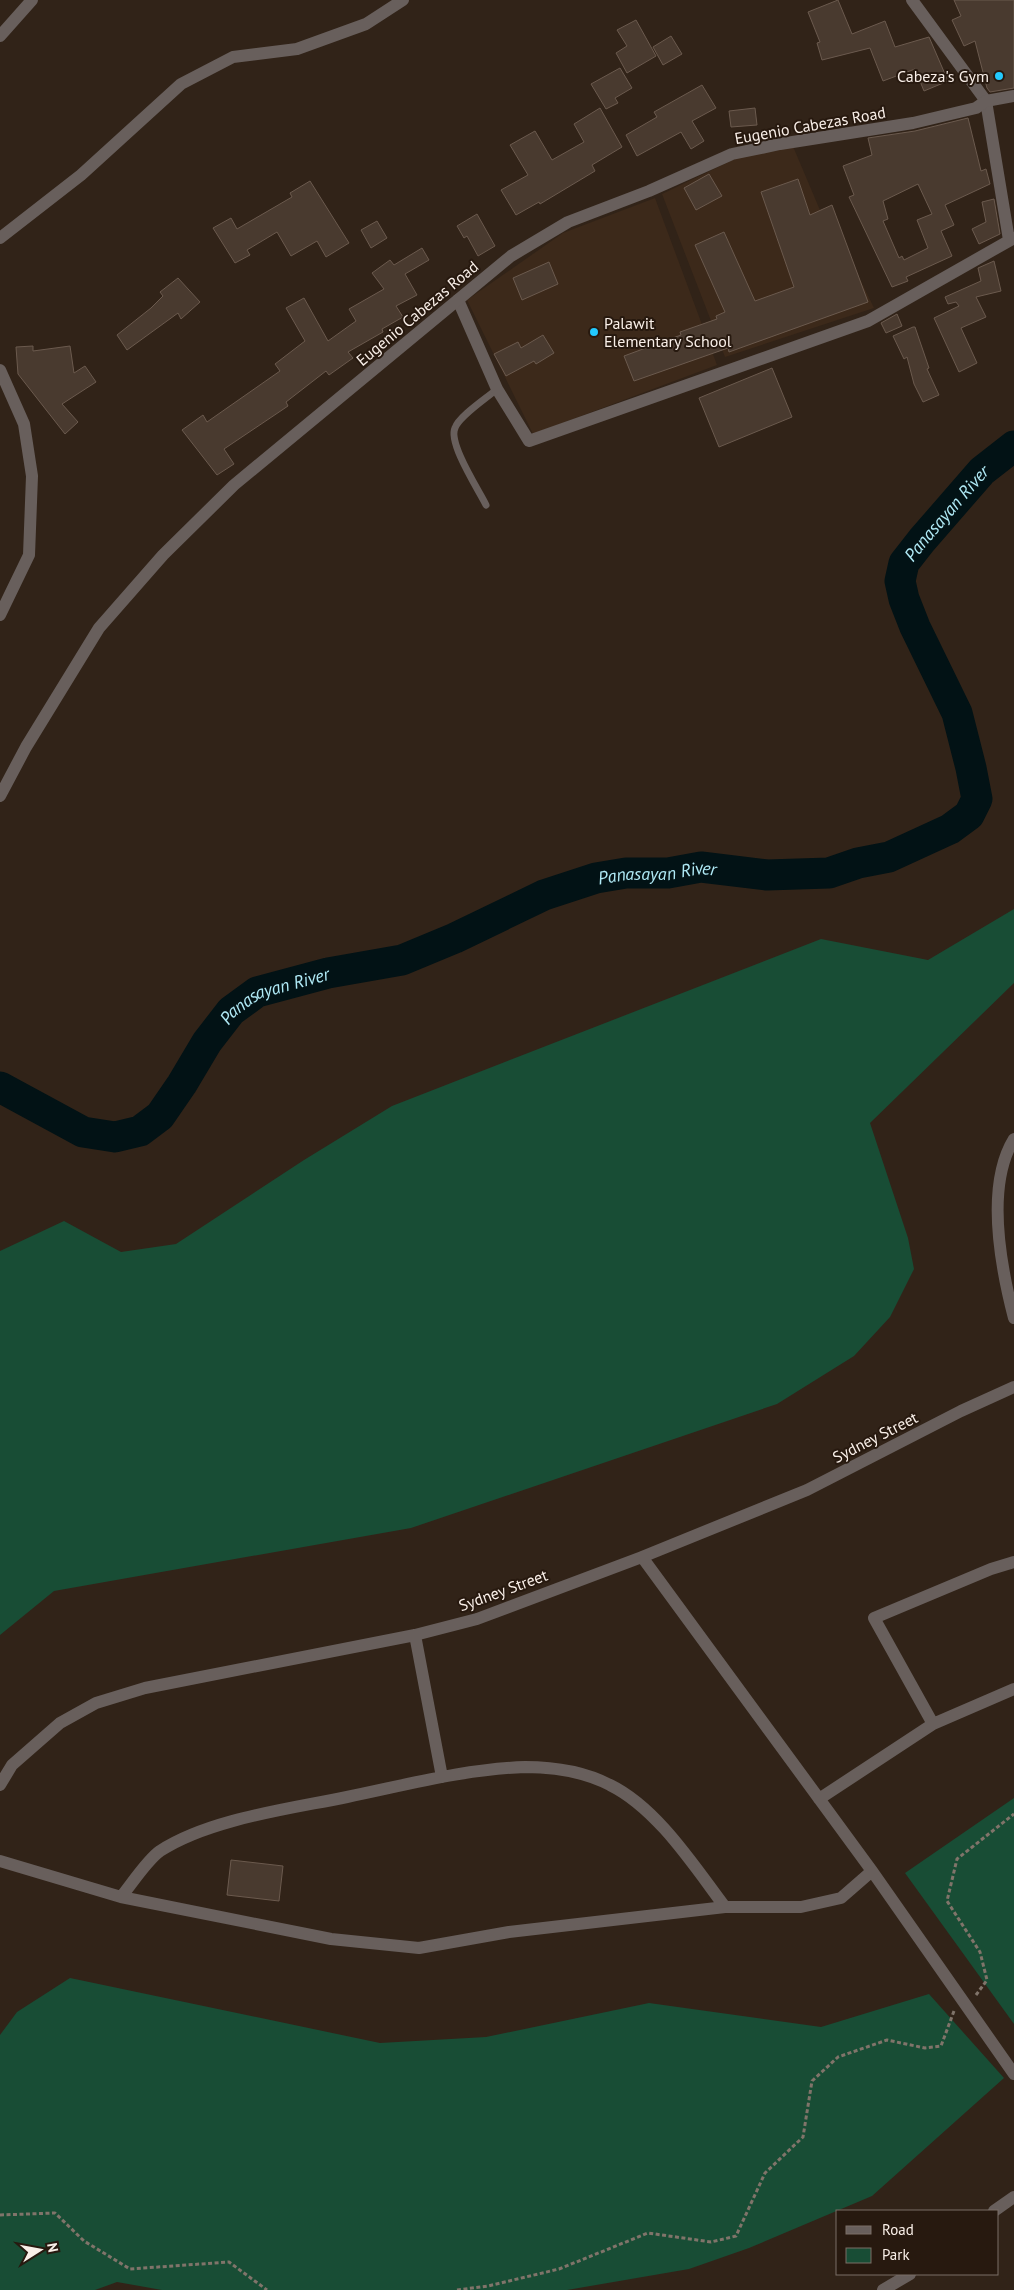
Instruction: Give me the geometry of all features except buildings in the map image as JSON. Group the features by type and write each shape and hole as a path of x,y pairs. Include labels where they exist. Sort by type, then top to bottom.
{"street":[{"path":"0,36 32,0"},
{"path":"0,238 81,176 181,84 233,57 296,49 366,24 403,0"},
{"path":"458,300 497,389 529,441 868,320 1011,239 986,101 912,0"},
{"name":"Eugenio Cabezas Road","path":"0,796 26,747 99,628 163,555 234,485 325,412 511,256 568,222 649,191 732,154 780,144 913,123 976,108 986,101 1014,96"},
{"path":"0,370 24,424 32,476 30,555 0,615"},
{"path":"1014,1139 1008,1148 998,1187 1006,1285 1014,1318"},
{"name":"Sydney Street","path":"0,1785 12,1765 60,1723 96,1703 145,1688 414,1635 477,1619 642,1557 807,1490 960,1411 1014,1387"},
{"path":"642,1557 872,1871 1014,2074"},
{"path":"933,1724 874,1618 991,1569 1014,1562"},
{"path":"414,1635 442,1777"},
{"path":"819,1799 933,1724 1014,1689"},
{"path":"121,1898 158,1852 188,1836 247,1817 442,1777 478,1770 527,1767 567,1770 608,1784 634,1798 681,1849 725,1907"},
{"path":"0,1861 121,1898 331,1939 419,1948 509,1932 725,1907 801,1907 841,1898 872,1871"},
{"path":"995,2210 1014,2197"},
{"path":"883,2290 908,2275"}],"lane":[{"path":"486,505 456,448 454,432 455,426 462,419 497,389"}],"path":[{"path":"457,2290 488,2286 559,2268 648,2232 711,2242 736,2236 765,2172 803,2137 812,2081 838,2057 887,2040 925,2048 941,2046 955,2010 967,2006 987,1980 980,1952 947,1902 956,1859 1014,1814"},
{"path":"0,2215 55,2213 84,2241 130,2269 230,2262 267,2290"}],"shaded area":[{"path":"792,144 836,248 844,246 874,308 725,357 662,194 737,158"},
{"name":"Palawit Elementary School","path":"655,198 717,365 533,434 467,300 563,233"}],"green space":[{"path":"1014,909 1014,983 870,1123 908,1238 914,1269 890,1317 854,1356 777,1404 411,1528 54,1591 0,1635 0,1251 64,1221 121,1252 176,1244 304,1160 392,1106 821,939 928,960"},
{"path":"1014,1798 1014,2024 905,1873"},
{"path":"70,1978 380,2043 486,2037 649,2003 821,2027 929,1994 1004,2078 872,2196 749,2248 689,2269 567,2290 162,2290 117,2282 95,2290 0,2290 0,2035 17,2012"}],"waterway":[{"name":"Panasayan River","path":"0,1087 83,1132 115,1137 140,1131 160,1116 207,1042 231,1011 257,992 328,973 402,960 455,938 544,895 596,878 626,873 668,873 701,867 767,875 829,873 858,863 889,857 950,829 969,815 977,799 971,768 957,713 915,627 904,599 900,581 904,563 922,540 982,471 1014,446"}],"place":[{"name":"Cabeza's Gym","path":"999,76"},
{"name":"Palawit Elementary School","path":"594,332"}]}
